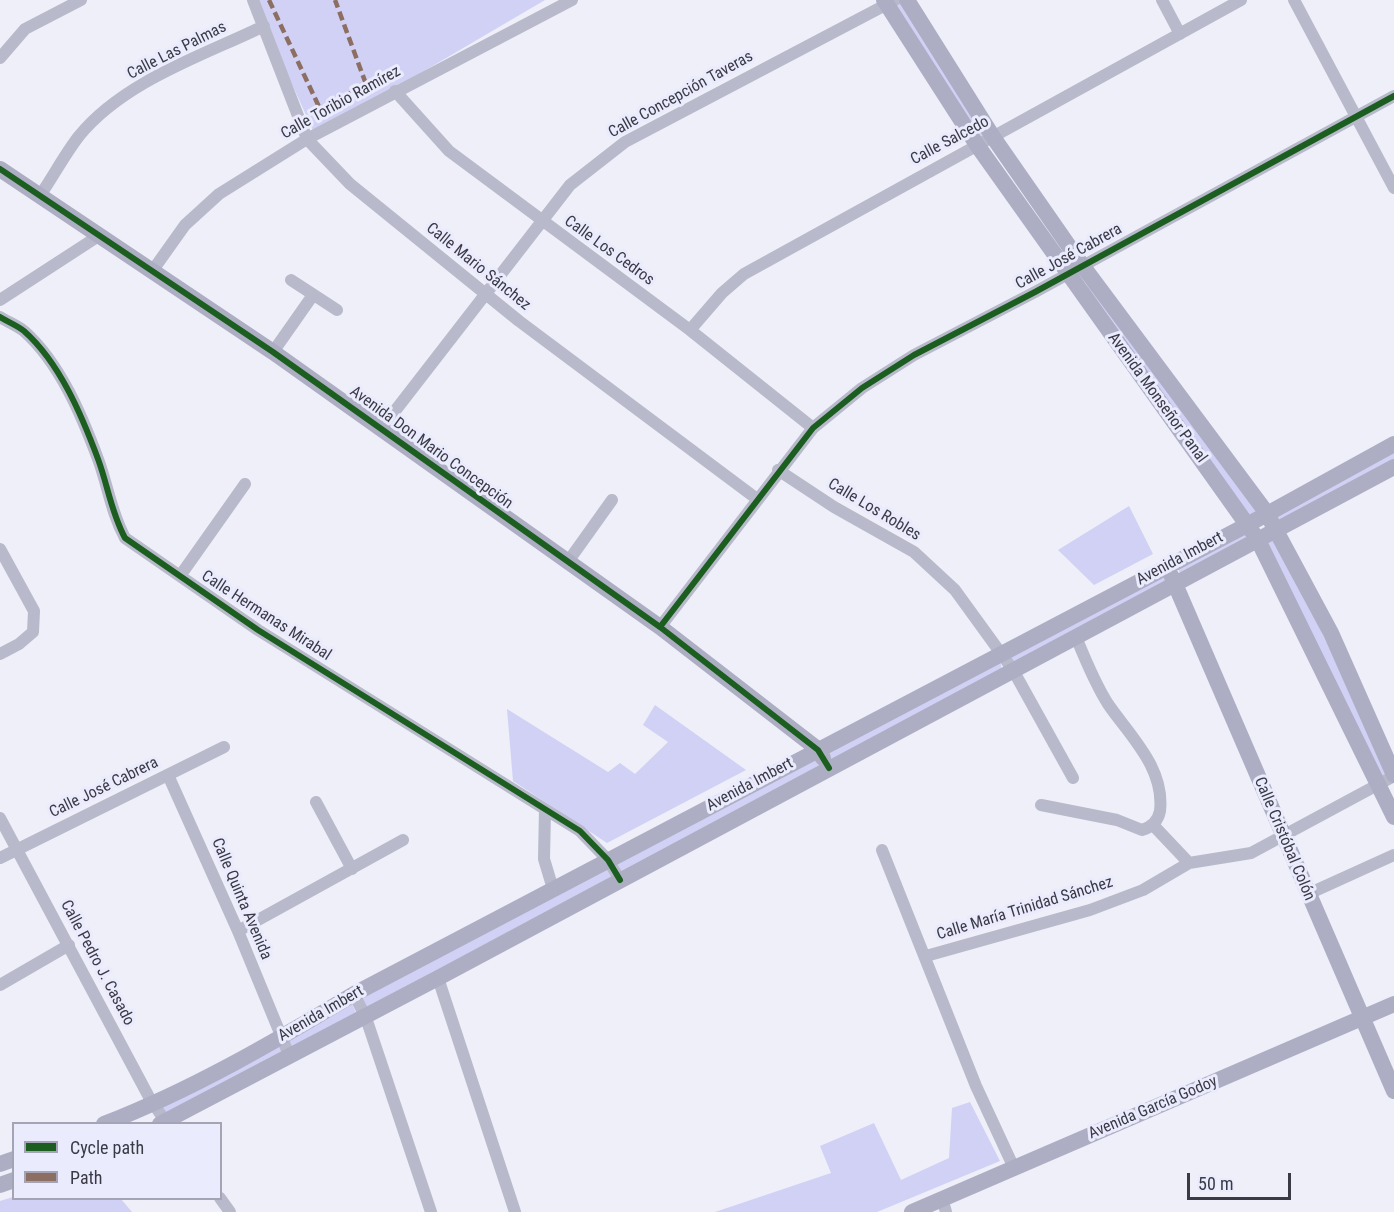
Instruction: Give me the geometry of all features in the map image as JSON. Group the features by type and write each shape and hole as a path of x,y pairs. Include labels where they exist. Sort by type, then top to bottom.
{"main road":[{"name":"Avenida Monseñor Panal","path":"907,0 993,137 1082,265 1266,512 1331,633 1394,776"},
{"name":"Avenida Monseñor Panal","path":"889,2 977,145 1258,540 1394,817"},
{"name":"Avenida Don Mario Concepción","path":"0,169 41,194 273,352 660,627 818,750 830,768"},
{"name":"Avenida Imbert","path":"109,1122 154,1104 281,1037 354,994 1247,525 1266,512 1394,444"},
{"name":"Avenida Imbert","path":"166,1122 1394,467"},
{"name":"Calle Cristóbal Colón","path":"1168,565 1283,838 1394,1092"},
{"name":"Avenida García Godoy","path":"912,1212 944,1205 1014,1168 1394,1004"}],"street":[{"path":"0,58 25,29 81,0"},
{"name":"Calle Mario Sánchez","path":"253,0 307,139 350,184 485,294 757,499"},
{"name":"Calle Toribio Ramírez","path":"153,270 185,225 219,194 307,139 572,0"},
{"path":"1162,0 1180,34"},
{"name":"Calle Salcedo","path":"690,330 722,293 744,274 1241,0"},
{"path":"1294,0 1394,188"},
{"name":"Calle Concepción Taveras","path":"381,429 570,185 625,142 889,2"},
{"name":"Calle Las Palmas","path":"41,194 80,136 108,108 144,83 264,26"},
{"name":"Calle Los Cedros","path":"395,91 449,151 690,330 813,428"},
{"name":"Calle José Cabrera","path":"660,627 778,470 813,428 862,388 914,355 1394,96"},
{"path":"0,300 100,235"},
{"path":"291,280 337,310"},
{"path":"273,352 313,295"},
{"name":"Calle Hermanas Mirabal","path":"0,317 24,331 55,369 87,432 98,460 113,516 125,538 258,630 580,831 608,860 620,880"},
{"name":"Calle Los Robles","path":"778,470 834,507 914,552 955,590 1013,670 1073,778"},
{"path":"180,576 245,484"},
{"path":"567,563 612,500"},
{"path":"0,549 34,611 33,632 19,644 0,654"},
{"path":"1041,805 1117,820 1136,829 1153,825 1159,815 1160,803 1154,771 1108,704 1076,637"},
{"name":"Calle José Cabrera","path":"0,858 224,747"},
{"name":"Calle Quinta Avenida","path":"168,774 238,931 289,1056"},
{"name":"Calle María Trinidad Sánchez","path":"926,956 1090,910 1143,890 1189,863 1251,853 1283,838 1394,776"},
{"path":"316,802 352,869"},
{"path":"545,810 544,859 552,889"},
{"name":"Calle Pedro J. Casado","path":"0,818 163,1122"},
{"path":"1153,825 1189,863"},
{"path":"238,931 403,840"},
{"path":"882,850 976,1086 1014,1168"},
{"path":"1308,894 1394,855"},
{"path":"0,985 69,945"},
{"path":"438,978 515,1212"},
{"path":"354,994 364,1015 431,1212"}],"shaded area":[{"path":"254,0 545,0 315,135"},
{"path":"903,0 988,135 977,141 892,7"},
{"path":"1083,272 1260,510 1246,520 1094,307"},
{"path":"1394,450 1394,462 1278,522 1275,513"},
{"path":"1129,506 1153,554 1094,585 1058,550"},
{"path":"1244,531 1247,542 1181,575 1177,567"},
{"path":"1274,539 1304,594 1388,774 1380,777 1264,544"},
{"path":"1165,571 1169,582 1013,665 1007,653"},
{"path":"999,658 1002,669 832,760 825,749"},
{"path":"655,705 746,770 607,843 513,781 507,709 608,772 620,763 635,774 668,742 643,725"},
{"path":"816,756 821,766 622,873 616,861"},
{"path":"606,868 613,876 365,1008 359,995"},
{"path":"351,1001 356,1013 291,1050 288,1039"},
{"path":"279,1043 282,1053 167,1115 161,1105"},
{"path":"970,1102 1000,1161 877,1212 715,1212 831,1173 820,1146 874,1123 901,1180 949,1158 952,1108"},
{"path":"12,1197 12,1200 122,1200 132,1212 0,1212 0,1201"}],"marked path":[{"path":"269,0 321,111 366,84 335,0"}],"cycle path":[{"path":"660,627 813,428 862,388 914,355 1035,292 1394,96"},
{"path":"0,169 273,352 660,627 818,750 829,768"},
{"path":"0,317 22,329 37,344 59,374 92,442 116,518 125,538 258,630 580,831 608,860 620,880"}]}
